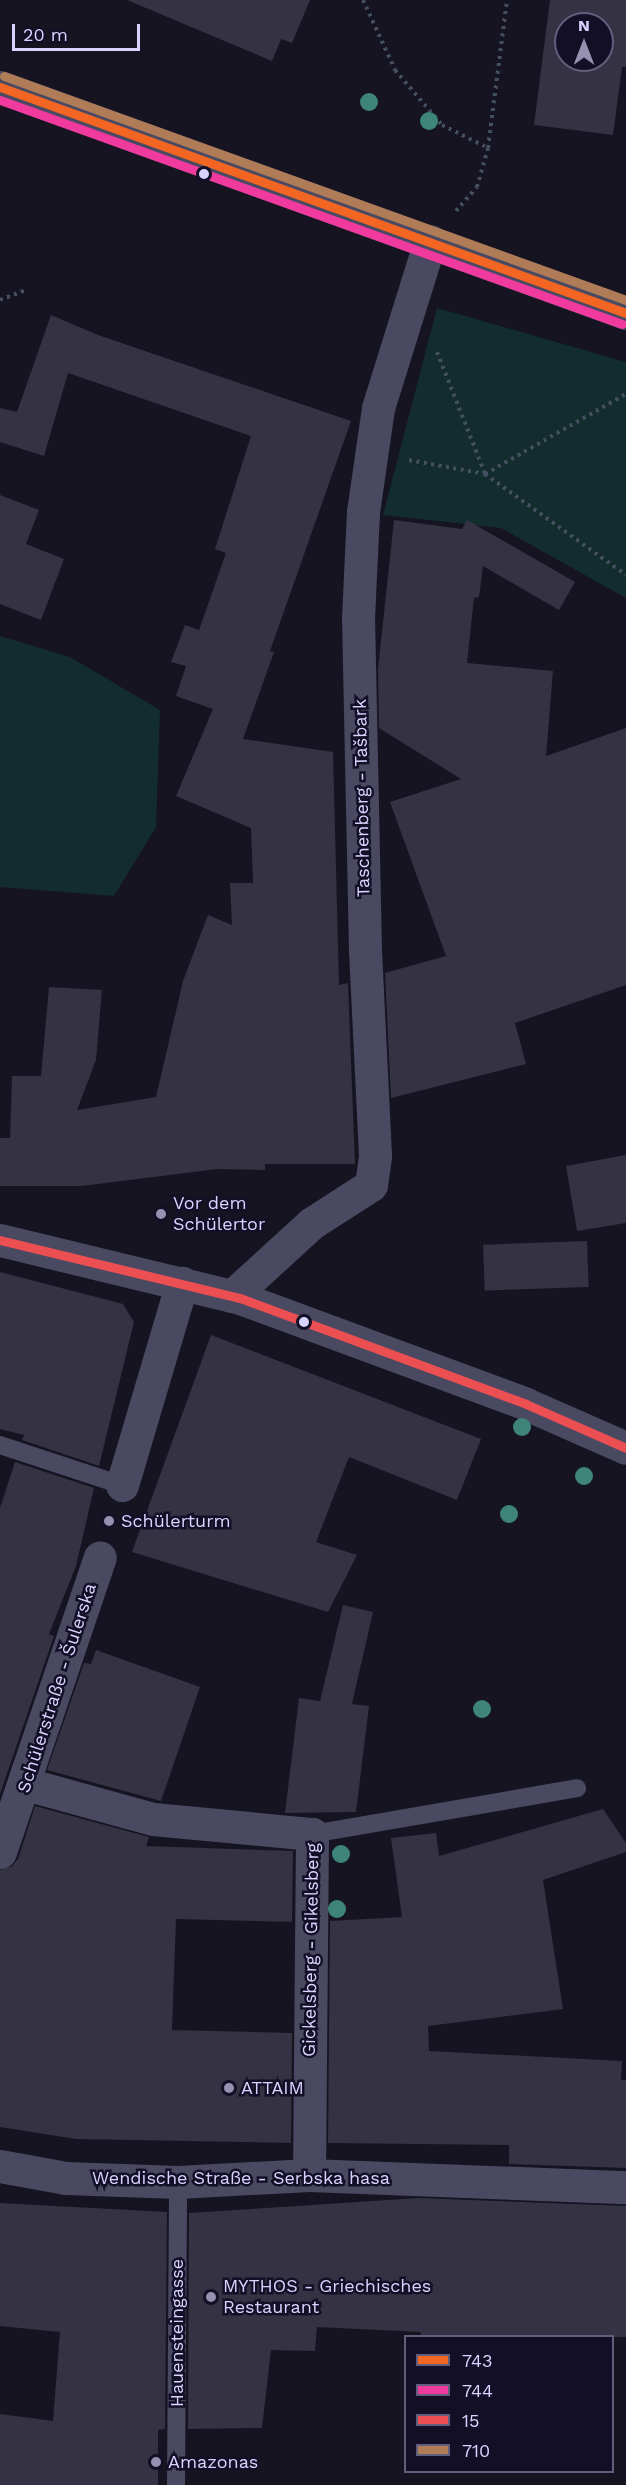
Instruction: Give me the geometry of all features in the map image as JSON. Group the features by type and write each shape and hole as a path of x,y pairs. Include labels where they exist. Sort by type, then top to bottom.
{"street":[{"path":"0,87 626,313"},
{"name":"Taschenberg - Tašbark","path":"232,1296 312,1223 371,1185 375,1155 365,950 358,618 369,455 381,397 430,242"},
{"path":"0,1240 232,1296 526,1404 626,1448"},
{"path":"120,1491 182,1283"},
{"name":"Schülerstraße - Šulerska","path":"0,1852 15,1796 100,1557"},
{"name":"Gickelsberg - Gikelsberg","path":"15,1796 153,1819 312,1834 309,2175"},
{"name":"Wendische Straße - Serbska hasa","path":"0,2166 66,2178 178,2182 309,2175 626,2187"}],"lane":[{"path":"0,1445 120,1491"},
{"name":"Gickelsberg - Gikelsberg","path":"312,1834 577,1788"},
{"name":"Hauensteingasse","path":"176,2485 178,2182"}],"path":[{"path":"363,0 395,70 442,125 488,148"},
{"path":"430,242 477,188 488,148 507,0"},
{"path":"0,300 24,291"},
{"path":"434,345 485,474"},
{"path":"485,474 626,394"},
{"path":"369,455 485,474 626,575"}],"green space":[{"path":"437,308 626,362 626,598 501,528 383,515"},
{"path":"0,636 70,657 160,710 156,827 114,896 0,887"}],"building":[{"path":"127,0 310,0 292,43 281,39 272,61"},
{"path":"550,0 626,0 626,67 622,67 613,135 534,125"},
{"path":"51,315 98,335 351,421 270,651 274,652 243,739 333,752 339,985 348,983 355,1164 265,1164 265,1170 217,1169 82,1186 0,1186 0,1138 10,1138 12,1076 41,1076 49,987 102,990 96,1060 77,1110 156,1097 183,981 208,915 232,925 230,883 253,883 251,828 176,796 213,709 176,696 186,666 171,662 185,625 199,630 226,553 215,549 251,436 68,373 44,456 0,442 0,408 17,412"},
{"path":"0,495 39,510 26,544 64,559 41,620 0,604"},
{"path":"394,520 462,529 467,520 575,582 559,610 483,566 479,597 474,598 467,663 553,671 546,756 626,728 626,985 515,1023 526,1064 391,1098 385,973 446,956 390,802 461,779 379,728 378,669"},
{"path":"626,1155 626,1223 577,1231 566,1166"},
{"path":"587,1241 589,1287 485,1291 483,1245"},
{"path":"0,1272 123,1304 134,1322 99,1466 22,1440 24,1435 0,1429"},
{"path":"211,1335 481,1439 457,1500 349,1457 316,1542 357,1555 328,1612 132,1552"},
{"path":"15,1462 94,1488 76,1566 49,1634 54,1636 0,1794 0,1508"},
{"path":"343,1605 373,1612 352,1704 369,1706 356,1812 285,1813 299,1698 320,1701"},
{"path":"96,1650 200,1687 161,1801 47,1770 84,1663 91,1664"},
{"path":"35,1806 149,1837 146,1846 293,1851 292,1922 176,1919 172,2030 292,2033 291,2143 76,2139 0,2127 0,1870 12,1866 18,1859"},
{"path":"603,1809 626,1843 626,1852 543,1880 563,2009 428,2026 429,2051 622,2061 621,2080 626,2080 626,2168 509,2164 509,2145 328,2143 330,1921 402,1917 391,1838 436,1833 439,1856"},
{"path":"419,2198 626,2206 626,2337 614,2337 614,2335 420,2335 421,2332 317,2327 315,2351 271,2350 262,2428 188,2429 189,2213"},
{"path":"0,2203 167,2212 165,2429 158,2430 158,2485 0,2485 0,2414 53,2421 60,2332 0,2326"}],"transit line":[{"name":"710","path":"4,76 626,300"},
{"name":"743","path":"0,87 626,313"},
{"name":"744","path":"0,100 622,324"},
{"name":"15","path":"0,1240 240,1298 526,1404 626,1448"}],"place":[{"name":"Vor dem Schülertor","path":"161,1214"},
{"name":"Schülerturm","path":"109,1521"},
{"name":"ATTAIM","path":"229,2088"},
{"name":"MYTHOS - Griechisches Restaurant","path":"211,2297"},
{"name":"Amazonas","path":"156,2462"}]}
